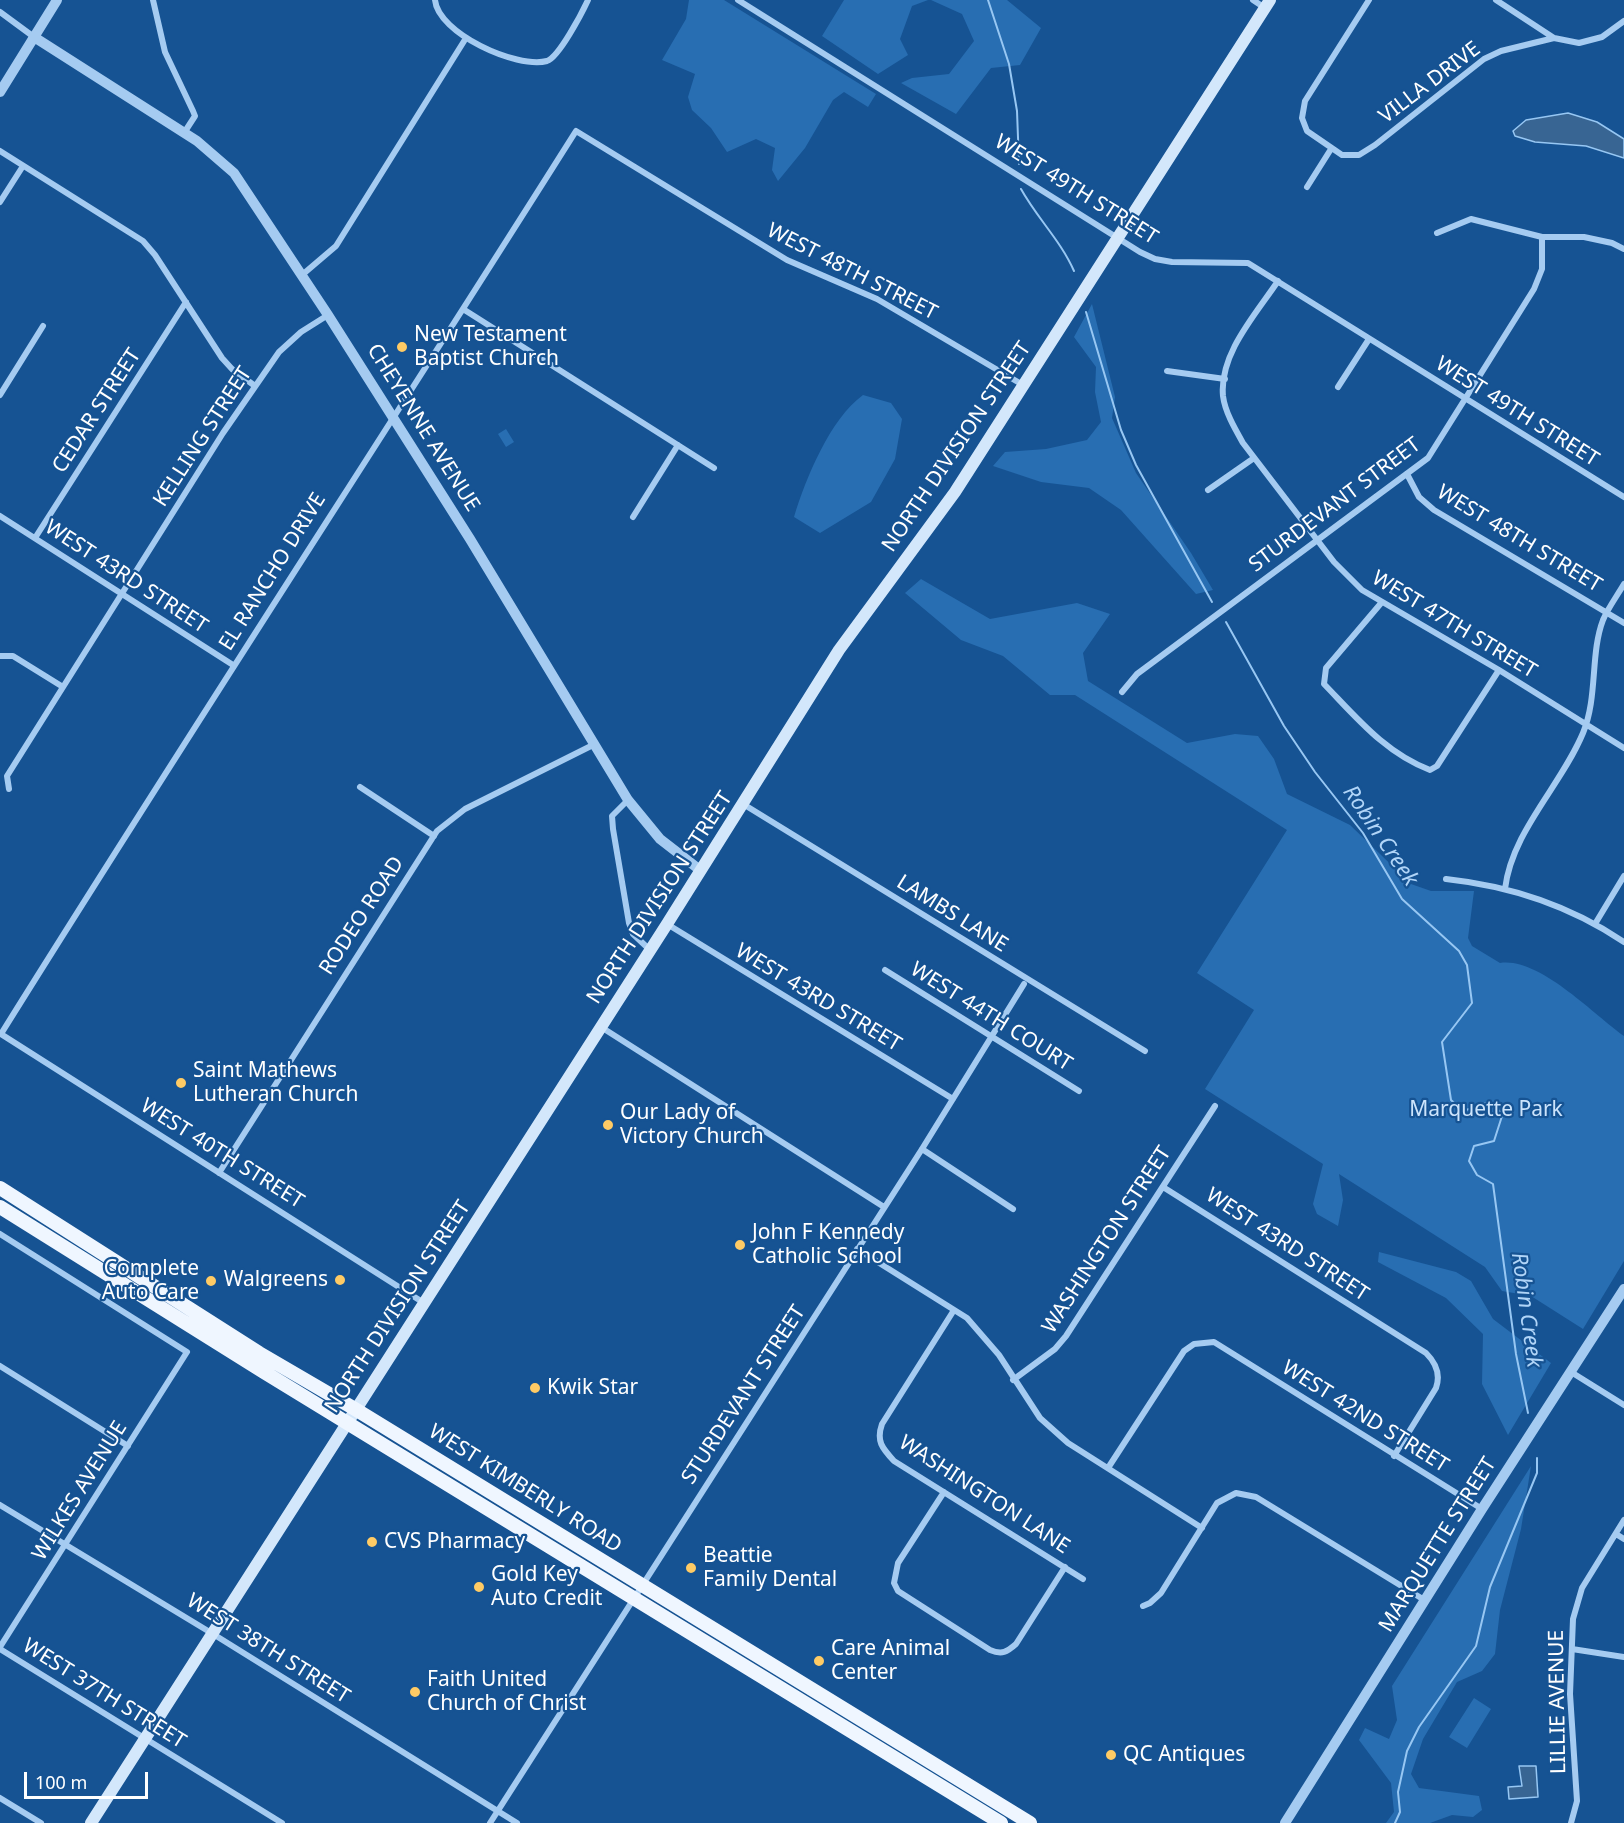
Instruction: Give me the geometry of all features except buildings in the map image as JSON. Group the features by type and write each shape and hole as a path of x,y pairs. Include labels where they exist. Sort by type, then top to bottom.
{"main road":[{"name":"NORTH DIVISION STREET","path":"91,1823 667,924 839,650 955,492 1267,4"},
{"name":"WEST KIMBERLY ROAD","path":"0,1188 260,1353 356,1409 1030,1823"},
{"name":"WEST KIMBERLY ROAD","path":"0,1207 1001,1823"}],"street":[{"path":"0,92 57,0"},
{"path":"153,0 165,52 194,111 195,116 184,133"},
{"path":"435,0 437,10 466,38 502,55 546,61 556,55 588,0"},
{"name":"WEST 49TH STREET","path":"738,0 1155,259 1172,262 1248,263 1624,497"},
{"path":"1253,0 1267,4"},
{"name":"VILLA DRIVE","path":"1369,0 1305,101 1302,118 1307,130 1342,155 1359,155 1484,59 1501,51 1554,38"},
{"name":"VILLA DRIVE","path":"1496,0 1554,38 1579,43 1602,37 1624,21"},
{"path":"0,12 34,37"},
{"name":"CHEYENNE AVENUE","path":"34,37 184,133 234,173 393,417 628,800 660,839 700,870"},
{"path":"302,276 336,246 466,38"},
{"name":"EL RANCHO DRIVE","path":"1,1034 233,665 576,131"},
{"name":"WEST 48TH STREET","path":"576,131 600,143 787,260 877,299 1023,385"},
{"path":"1307,187 1331,149"},
{"path":"0,151 142,241 186,302 222,358 232,369 255,386"},
{"path":"0,202 23,166"},
{"path":"1437,233 1471,219 1542,237 1584,237 1612,243 1624,249"},
{"name":"STURDEVANT STREET","path":"1122,692 1137,674 1407,474 1437,447 1534,289 1542,269 1542,237"},
{"name":"WEST 47TH STREET","path":"1278,281 1232,352 1225,380 1223,396 1232,423 1254,458 1349,579 1382,602 1499,670 1624,748"},
{"name":"CEDAR STREET","path":"35,538 186,302"},
{"path":"463,309 714,468"},
{"name":"KELLING STREET","path":"9,789 7,776 255,386 289,341 328,315"},
{"path":"0,395 43,326"},
{"path":"1338,387 1369,339"},
{"path":"1167,371 1225,380"},
{"path":"633,516 678,445"},
{"path":"1209,490 1254,458"},
{"name":"WEST 48TH STREET","path":"1407,474 1419,497 1434,510 1624,623"},
{"name":"WEST 43RD STREET","path":"0,516 233,665"},
{"path":"1505,889 1507,875 1516,850 1542,804 1566,769 1586,724 1592,704 1600,633 1607,612 1624,584"},
{"path":"1382,602 1326,668 1324,684 1383,744 1430,770 1437,766 1499,670"},
{"path":"0,656 14,656 63,687"},
{"name":"RODEO ROAD","path":"219,1173 434,836 465,809 595,744"},
{"path":"360,787 434,836"},
{"path":"628,800 612,816 629,923 633,934 650,950"},
{"name":"LAMBS LANE","path":"743,804 1144,1051"},
{"path":"1595,924 1624,876"},
{"path":"1446,879 1536,896 1595,924 1624,942"},
{"name":"WEST 43RD STREET","path":"667,924 953,1100"},
{"name":"WEST 44TH COURT","path":"885,970 1079,1091"},
{"name":"STURDEVANT STREET","path":"490,1823 641,1584 922,1149 1024,984"},
{"path":"601,1027 884,1207"},
{"name":"WEST 40TH STREET","path":"1,1034 424,1303"},
{"name":"WASHINGTON STREET","path":"1013,1380 1055,1349 1066,1336 1215,1106"},
{"path":"922,1149 1013,1209"},
{"name":"WEST 43RD STREET","path":"1163,1187 1393,1332 1433,1360 1438,1380 1394,1456"},
{"name":"WILKES AVENUE","path":"0,1234 188,1352 0,1648"},
{"path":"857,1249 954,1310 982,1333 1040,1418 1068,1443 1202,1528"},
{"name":"MARQUETTE STREET","path":"1285,1823 1482,1509 1624,1289"},
{"name":"WASHINGTON LANE","path":"954,1310 879,1434 880,1447 894,1461 1083,1579"},
{"name":"WEST 42ND STREET","path":"1108,1468 1184,1351 1194,1344 1214,1342 1482,1509"},
{"path":"0,1366 128,1446"},
{"path":"1571,1372 1624,1405"},
{"path":"944,1492 898,1563 894,1583 898,1591 999,1653 1008,1651 1016,1644 1065,1567"},
{"path":"1143,1606 1150,1604 1161,1593 1217,1503 1227,1495 1245,1493 1256,1497 1426,1601"},
{"name":"WEST 38TH STREET","path":"0,1505 517,1823"},
{"name":"LILLIE AVENUE","path":"1571,1823 1577,1800 1570,1694 1573,1619 1582,1588 1624,1520"},
{"path":"1616,1534 1624,1539"},
{"name":"WEST 37TH STREET","path":"0,1648 282,1823"},
{"path":"1572,1648 1624,1657"},
{"path":"0,1798 41,1823"}],"green space":[{"path":"689,0 724,0 876,94 868,107 844,92 833,100 805,148 778,181 772,170 775,148 756,139 727,152 711,128 692,110 688,97 695,74 662,60 686,19"},
{"path":"844,0 928,0 912,6 900,39 908,55 878,74 822,36"},
{"path":"931,0 1007,0 1041,28 1020,65 991,68 956,114 901,83 912,78 949,74 974,41 962,14"},
{"path":"1092,304 1115,397 1112,418 1136,473 1191,553 1213,590 1196,594 1121,510 1089,488 1041,482 993,466 1005,452 1046,449 1087,440 1101,422 1095,392 1096,367 1074,337"},
{"path":"863,395 891,403 902,419 895,459 871,502 820,533 794,517 812,468 830,434 851,406"},
{"path":"506,429 514,442 506,447 498,434"},
{"name":"Marquette Park","path":"921,579 990,619 1077,603 1110,614 1083,653 1088,681 1187,743 1235,734 1258,736 1274,759 1287,794 1350,825 1411,884 1431,891 1474,891 1468,938 1472,946 1500,963 1515,964 1531,969 1548,978 1624,1036 1624,1261 1583,1329 1531,1296 1502,1291 1485,1267 1339,1174 1343,1200 1338,1226 1317,1214 1313,1204 1323,1164 1205,1089 1254,1010 1197,973 1287,830 1075,695 1050,695 1003,656 961,640 905,593"},
{"path":"1379,1252 1456,1272 1471,1281 1493,1319 1551,1363 1508,1435 1482,1384 1483,1334 1446,1298 1378,1262"},
{"path":"1531,1466 1521,1529 1500,1610 1495,1654 1482,1671 1457,1682 1423,1739 1411,1774 1419,1788 1479,1796 1482,1810 1473,1817 1452,1815 1430,1823 1386,1823 1394,1812 1391,1783 1359,1740 1365,1728 1389,1739 1397,1720 1392,1686"},
{"path":"1474,1698 1491,1709 1467,1748 1449,1737"}],"shaded area":[{"path":"1568,113 1597,122 1624,139 1624,158 1586,146 1535,142 1515,136 1513,131 1526,120"},
{"path":"1519,1766 1536,1766 1538,1797 1509,1799 1508,1787 1522,1786"}],"waterway":[{"name":"Robin Creek","path":"988,0 1009,64 1017,111 1019,164"},
{"name":"Robin Creek","path":"1021,189 1074,271"},
{"name":"Robin Creek","path":"1086,312 1121,430 1136,465 1212,602"},
{"name":"Robin Creek","path":"1226,622 1284,726 1315,772 1363,833 1402,899 1459,951 1467,965 1472,1003 1442,1042 1451,1100 1463,1111 1487,1103 1503,1113 1494,1141 1474,1146 1469,1161 1477,1175 1493,1184 1516,1354 1528,1413"},
{"name":"Robin Creek","path":"1395,1823 1400,1812 1398,1792 1407,1751 1419,1727 1476,1646 1490,1587 1537,1473 1537,1458"}],"place":[{"name":"New Testament Baptist Church","path":"402,347"},
{"name":"Saint Mathews Lutheran Church","path":"181,1083"},
{"name":"Our Lady of Victory Church","path":"608,1125"},
{"name":"John F Kennedy Catholic School","path":"740,1245"},
{"name":"Walgreens","path":"340,1280"},
{"name":"Complete Auto Care","path":"211,1281"},
{"name":"Kwik Star","path":"535,1388"},
{"name":"CVS Pharmacy","path":"372,1542"},
{"name":"Beattie Family Dental","path":"691,1568"},
{"name":"Gold Key Auto Credit","path":"479,1587"},
{"name":"Care Animal Center","path":"819,1661"},
{"name":"Faith United Church of Christ","path":"415,1692"},
{"name":"QC Antiques","path":"1111,1755"}]}
